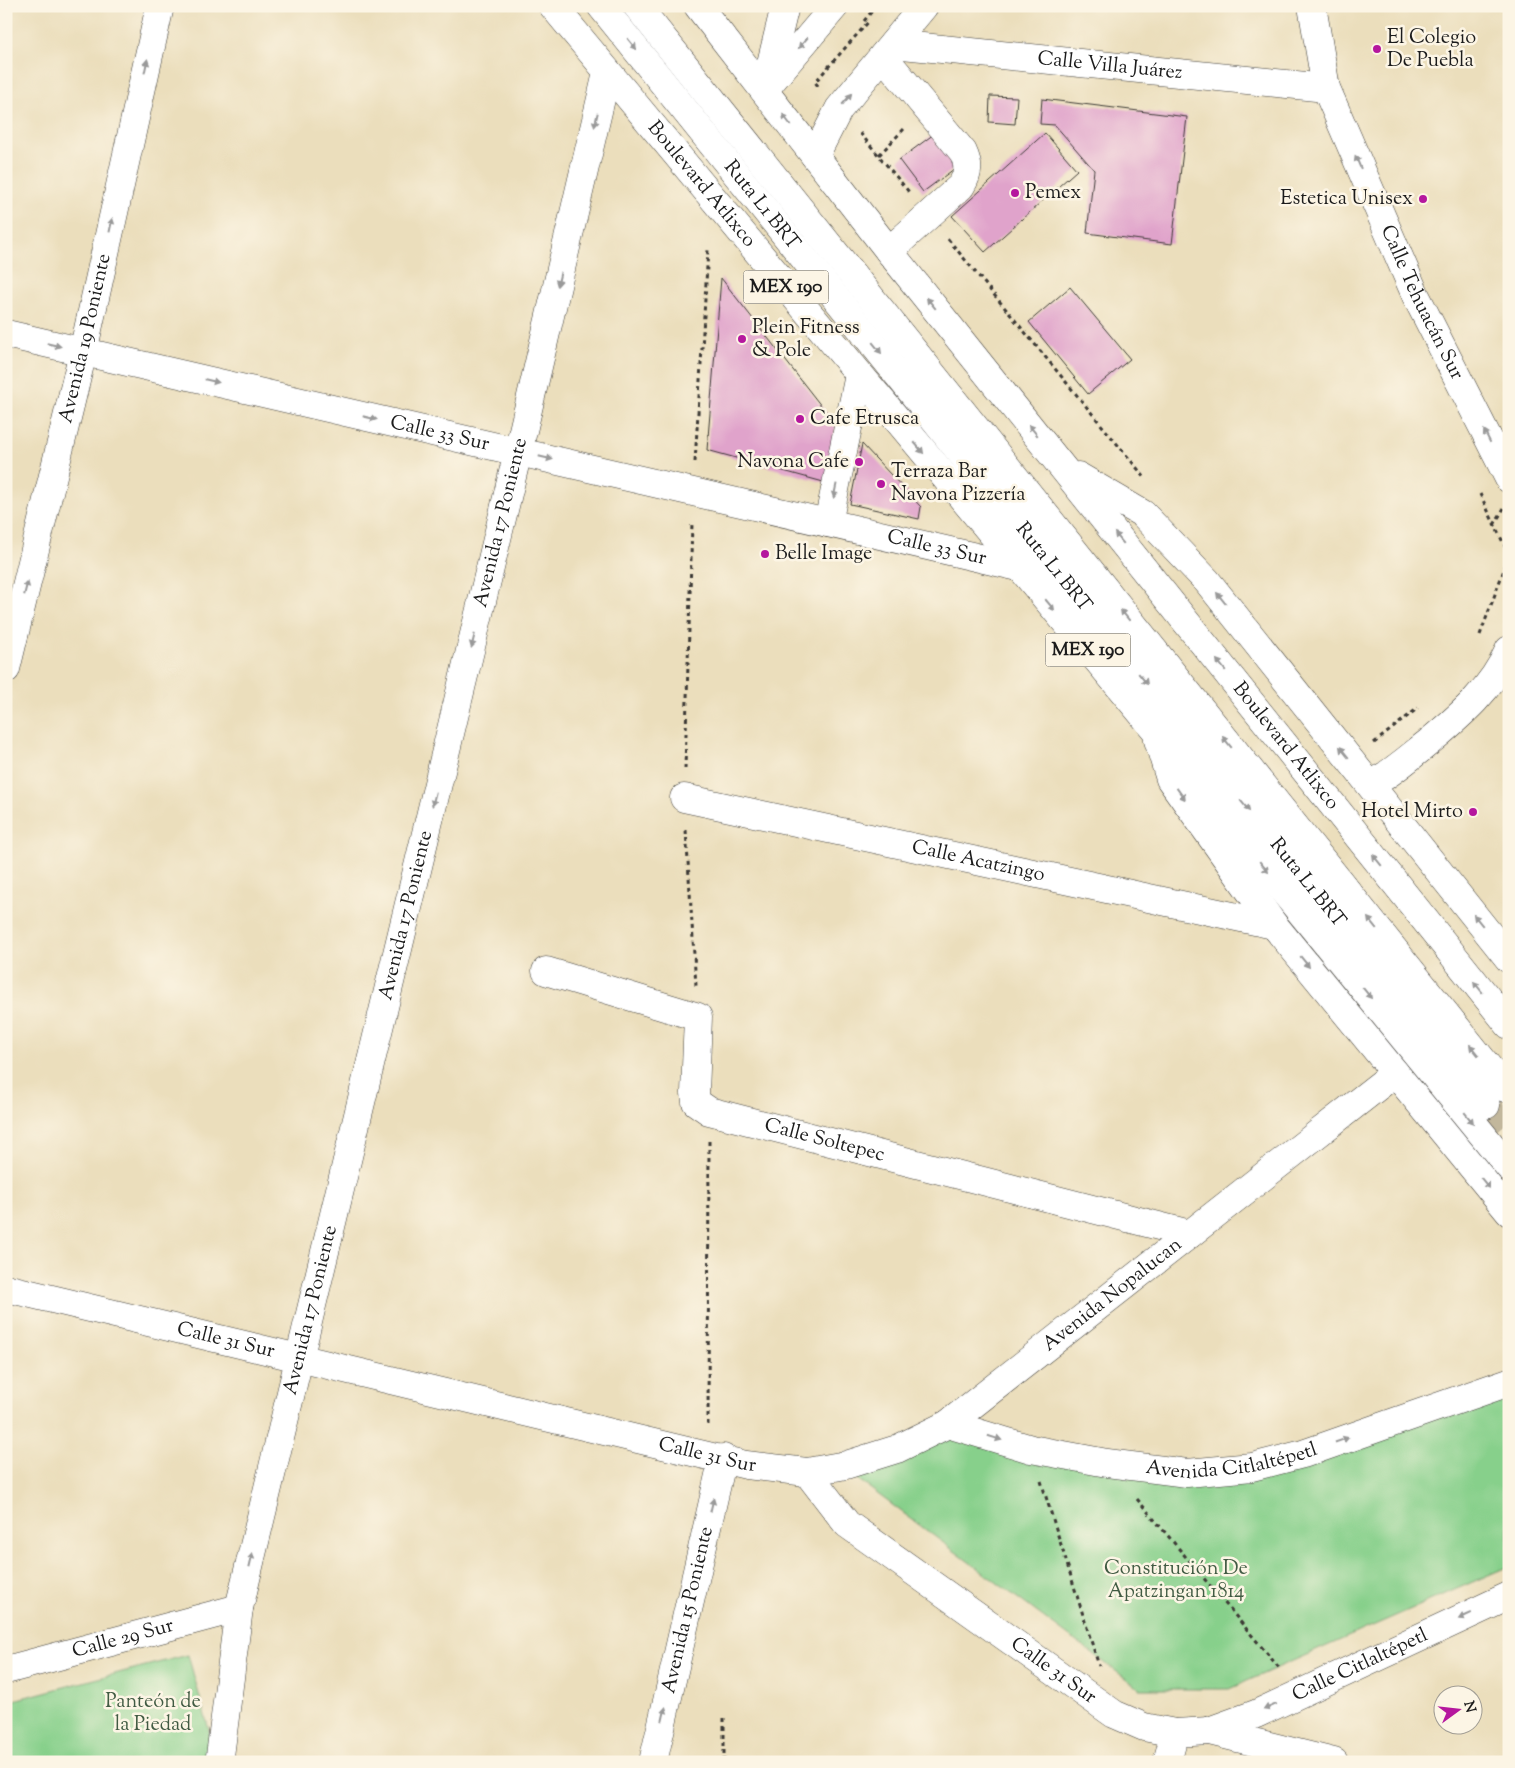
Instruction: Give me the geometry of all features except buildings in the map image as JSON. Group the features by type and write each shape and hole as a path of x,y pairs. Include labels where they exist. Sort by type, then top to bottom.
{"street":[{"name":"Avenida 19 Poniente","path":"6,669 83,352 160,6"},
{"name":"Boulevard Atlixco","path":"553,6 1020,567 1156,734 1183,763 1255,856 1509,1167"},
{"name":"Ruta L1 BRT","path":"602,6 1495,1097 637,6"},
{"name":"Boulevard Atlixco","path":"698,6 889,251 1509,1025"},
{"path":"764,90 786,6"},
{"path":"764,90 835,6"},
{"path":"815,156 840,109 924,6"},
{"name":"Calle Tehuacán Sur","path":"1312,6 1326,88 1416,296 1509,479"},
{"path":"888,50 925,108 963,152 968,163 968,175 961,186 889,251"},
{"name":"Calle Villa Juárez","path":"888,50 1326,88"},
{"name":"Avenida 17 Poniente","path":"222,1762 220,1756 240,1608 518,452 607,73"},
{"name":"Calle 33 Sur","path":"6,334 1020,567"},
{"path":"828,523 859,375"},
{"name":"Boulevard Atlixco","path":"1064,468 1143,514 1201,574 1380,780 1509,959"},
{"path":"1380,780 1472,706 1501,668 1509,650"},
{"name":"Boulevard Atlixco","path":"1156,734 1170,779 1274,925 1509,1212"},
{"name":"Calle Acatzingo","path":"684,798 1274,925"},
{"path":"546,971 698,1017 696,1102 709,1111"},
{"name":"Avenida Nopalucan","path":"807,1472 846,1465 897,1449 948,1424 1395,1073"},
{"name":"Calle Soltepec","path":"709,1111 1190,1234"},
{"name":"Calle 31 Sur","path":"6,1288 723,1458 776,1470 807,1472 847,1524 1114,1714 1144,1727 1175,1733 1209,1731 1334,1762"},
{"name":"Avenida Citlaltépetl","path":"948,1424 1032,1449 1107,1464 1187,1473 1252,1467 1304,1454 1509,1382"},
{"name":"Avenida 15 Poniente","path":"653,1762 723,1458"},
{"name":"Calle Citlaltépetl","path":"1209,1731 1256,1714 1509,1596"},
{"name":"Calle 29 Sur","path":"6,1670 240,1608"},
{"path":"1167,1762 1175,1733"}],"path":[{"path":"814,82 882,6"},
{"path":"879,156 925,108"},
{"path":"840,109 1148,482"},
{"path":"698,1017 684,798 693,492 708,250"},
{"path":"1478,489 1509,555 1478,640"},
{"path":"1494,525 1509,499"},
{"path":"1380,780 1368,748 1422,705"},
{"path":"708,1428 709,1111"},
{"path":"1032,1449 1099,1667"},
{"path":"1107,1464 1301,1693"},
{"path":"724,1718 724,1762"}],"green space":[{"name":"Constitución De Apatzingan 1814","path":"1509,1385 1509,1566 1229,1689 1140,1689 844,1469 933,1434 1220,1478"},
{"name":"Panteón de la Piedad","path":"188,1655 218,1762 6,1762 6,1702"}],"tunnel":[{"path":"1486,1105 1509,1133"}],"place":[{"name":"El Colegio De Puebla","path":"1377,49"},
{"name":"Pemex","path":"1015,193"},
{"name":"Estetica Unisex","path":"1423,199"},
{"name":"Plein Fitness & Pole","path":"742,339"},
{"name":"Cafe Etrusca","path":"800,419"},
{"name":"Navona Cafe","path":"859,462"},
{"name":"Terraza Bar Navona Pizzería","path":"881,484"},
{"name":"Belle Image","path":"765,554"},
{"name":"Hotel Mirto","path":"1473,812"}]}
